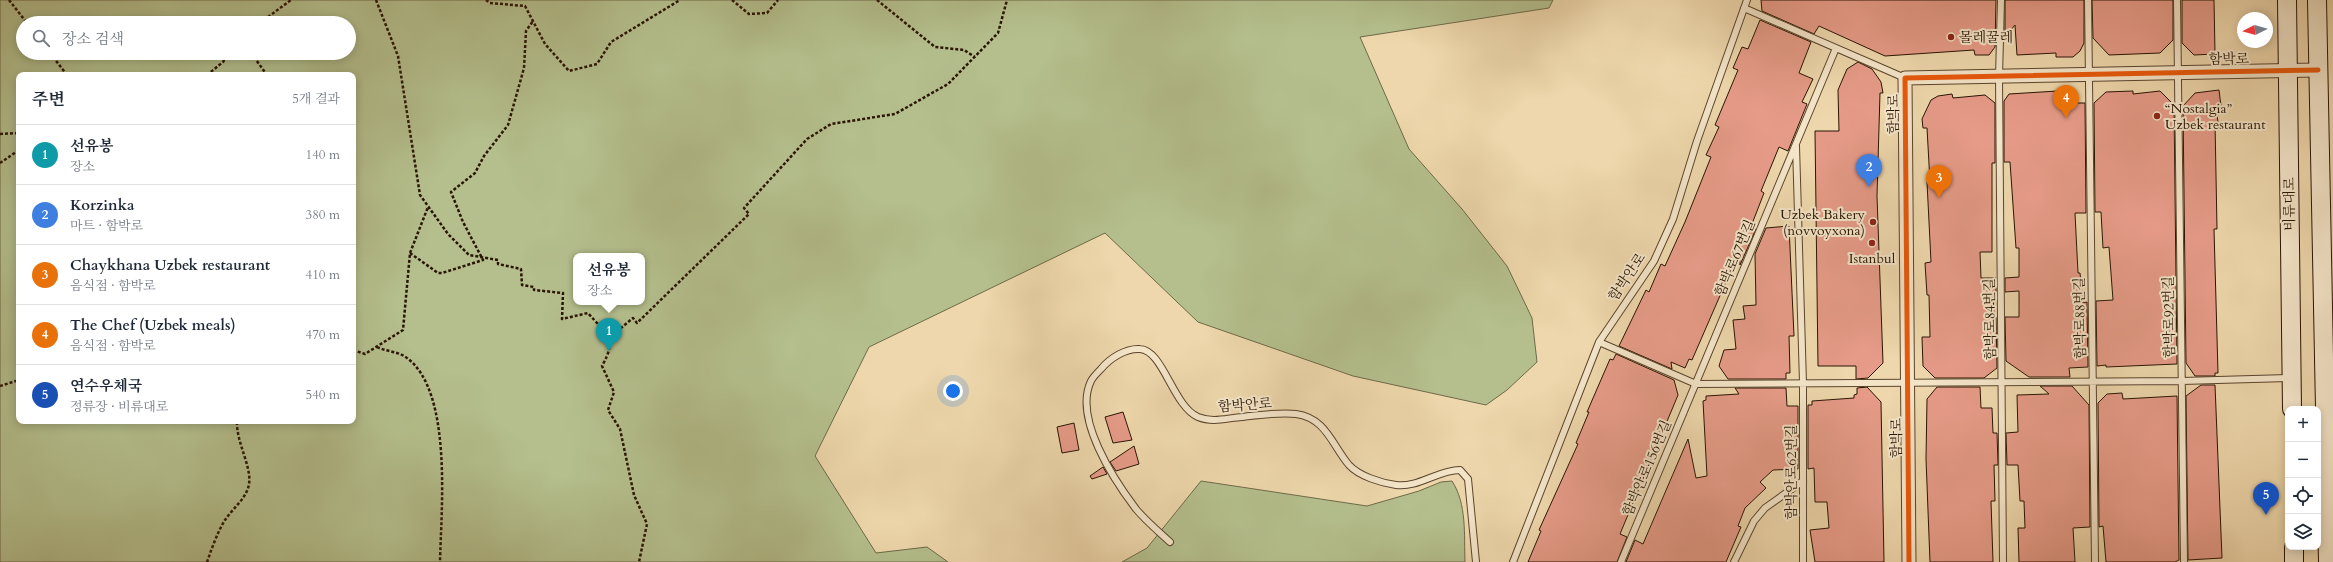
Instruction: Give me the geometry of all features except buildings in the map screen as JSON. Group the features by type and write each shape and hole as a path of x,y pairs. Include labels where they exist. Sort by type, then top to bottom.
{"main road":[{"name":"비류대로","path":"2286,0 2292,406"},
{"path":"2317,0 2328,562"},
{"path":"2294,550 2294,562"}],"street":[{"name":"함박로","path":"1909,562 1905,78 2318,70"}],"lane":[{"name":"함박안로","path":"1513,562 1599,342 1654,261 1673,219 1697,141 1747,0"},
{"name":"함박로84번길","path":"2001,0 1999,77 2003,382 2003,562"},
{"name":"함박로88번길","path":"2088,0 2095,562"},
{"name":"함박로92번길","path":"2177,0 2184,562"},
{"path":"1744,8 1905,78"},
{"name":"함박로67번길","path":"1696,384 1836,48"},
{"name":"함박로67번길","path":"1796,143 1803,383"},
{"path":"1599,342 1696,384 2182,381 2291,378"},
{"name":"함박안로","path":"1170,542 1151,526 1136,509 1104,460 1092,432 1087,404 1091,382 1103,367 1123,352 1141,349 1153,355 1183,406 1198,417 1217,421 1242,416 1296,414 1315,420 1330,435 1350,466 1372,479 1397,485 1415,482 1448,470 1460,470 1468,479 1476,562"},
{"name":"함박안로62번길","path":"1803,383 1803,562"},
{"name":"함박안로156번길","path":"1621,562 1696,384"},
{"path":"1734,562 1754,521 1765,508 1803,481"}],"path":[{"path":"9,0 22,16"},
{"path":"269,16 291,0"},
{"path":"376,0 398,56 407,125 420,195 448,234 469,255 498,260 498,264 521,269 522,285 534,287 534,290 563,293 562,319 588,313 609,338 610,352 602,366 614,392 608,410 620,429 634,495 647,524 639,562"},
{"path":"486,0 490,3 525,6 545,44 569,71 597,64 611,42 680,0"},
{"path":"732,0 749,14 767,13 778,0"},
{"path":"877,0 935,47 964,50 975,57"},
{"path":"609,338 633,318 637,324 749,214 744,208 807,139 831,124 895,114 948,84 998,33 1007,0"},
{"path":"410,253 438,273 483,260 463,222 451,192 475,173 484,156 508,126 524,68 526,31 533,21"},
{"path":"55,60 65,72"},
{"path":"210,72 224,60"},
{"path":"256,60 265,72"},
{"path":"0,134 16,132"},
{"path":"0,163 16,152"},
{"path":"356,351 365,354 403,330 410,253 428,206"},
{"path":"377,347 386,351 398,352 408,358 416,366 430,393 443,467 440,562"},
{"path":"0,386 16,381"},
{"path":"207,562 220,528 244,496 249,484 248,471 236,430 237,424"}],"green space":[{"path":"0,0 1553,0 1549,8 1360,37 1409,149 1462,209 1507,266 1532,318 1537,362 1507,390 1486,405 1353,376 1198,322 1105,233 869,347 815,456 876,553 927,547 948,562 0,562"},
{"path":"1201,481 1367,506 1419,491 1441,482 1452,481 1457,490 1464,520 1465,562 1122,562 1147,548"}],"cycle path":[{"path":"1909,562 1905,78 2318,70"}],"place":[{"name":"몰레꿀레","path":"1951,37"},
{"name":"“Nostalgia” Uzbek restaurant","path":"2157,116"},
{"name":"The Chef (Uzbek meals)","path":"2066,118"},
{"name":"Korzinka","path":"1869,187"},
{"name":"Chaykhana Uzbek restaurant","path":"1939,198"},
{"name":"Uzbek Bakery (novvoyxona)","path":"1873,222"},
{"name":"Istanbul","path":"1872,243"},
{"name":"선유봉","path":"609,351"},
{"name":"연수우체국","path":"2266,515"}]}
